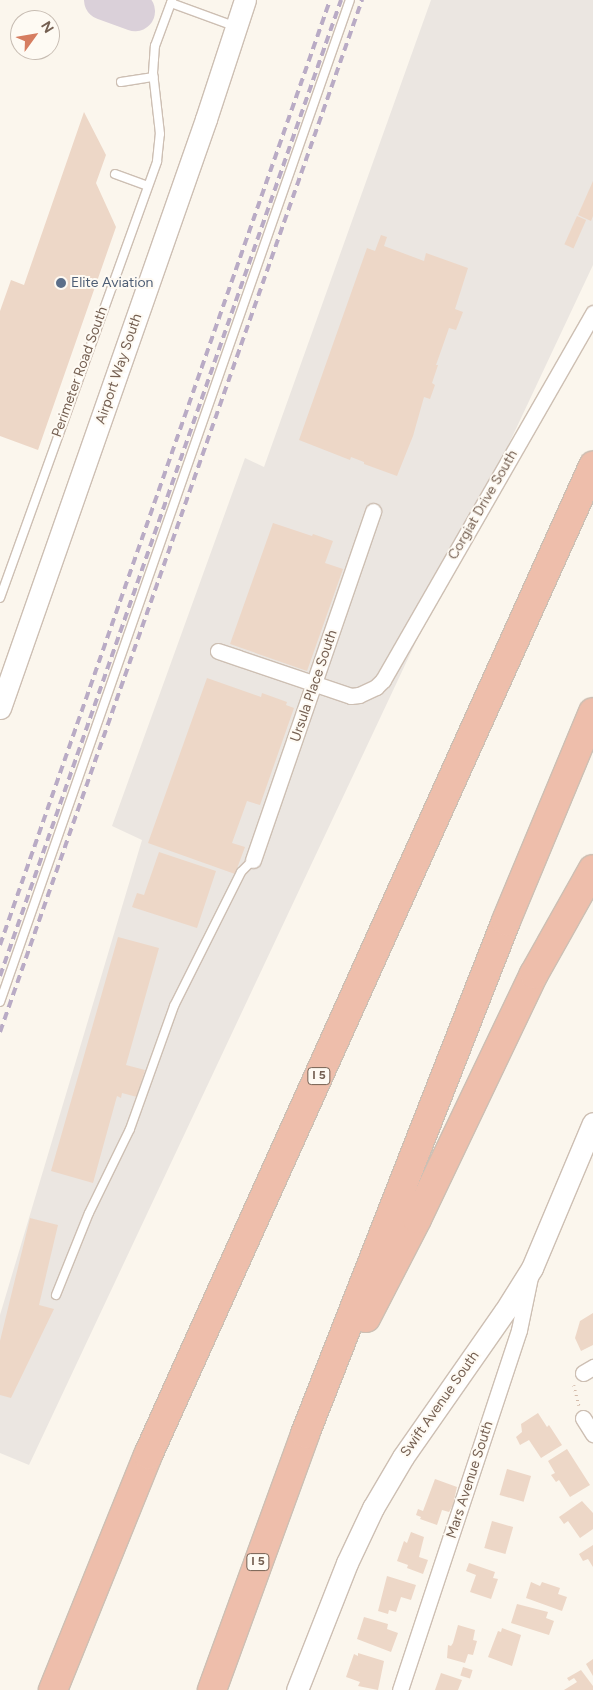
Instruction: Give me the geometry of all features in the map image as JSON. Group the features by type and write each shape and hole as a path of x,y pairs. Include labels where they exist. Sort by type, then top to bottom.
{"highway":[{"name":"I 5","path":"53,1690 148,1454 593,466"},
{"name":"I 5","path":"212,1690 304,1434 506,921 593,712"},
{"path":"304,1434 391,1272 534,974 593,869"}],"main road":[{"name":"Airport Way South","path":"0,708 206,119 245,0"},
{"name":"Swift Avenue South","path":"297,1690 346,1563 373,1508 402,1457 505,1311 532,1268 593,1123"}],"street":[{"name":"Corgiat Drive South","path":"314,684 351,696 367,692 383,680 593,313"},
{"name":"Ursula Place South","path":"253,860 373,511"},
{"path":"218,651 314,684"},
{"name":"Mars Avenue South","path":"400,1690 519,1330 532,1268"},
{"path":"583,1418 593,1434"}],"lane":[{"path":"0,1002 350,0"},
{"path":"171,1 236,26"},
{"name":"Perimeter Road South","path":"0,598 157,161 160,134 154,77 155,46 171,1"},
{"path":"121,82 154,77"},
{"path":"115,174 148,186"},
{"path":"56,1295 89,1213 130,1130 174,1006 241,872 253,860"}],"path":[{"path":"573,1386 583,1418"}],"shaded area":[{"path":"431,0 593,0 593,265 29,1465 0,1453 0,1315 142,840 112,826 245,458 264,467"}],"building":[{"name":"Elite Aviation","path":"84,112 106,155 96,183 116,227 38,450 0,436 0,311 11,280 24,285"},
{"path":"593,181 593,216 591,221 578,215"},
{"path":"577,216 586,220 574,248 564,244"},
{"path":"381,235 387,237 384,246 424,261 426,253 468,268 455,309 463,312 456,330 449,328 436,365 438,365 432,383 435,385 430,399 424,397 413,436 397,476 364,464 364,462 351,457 350,460 299,440 367,248 375,251"},
{"path":"273,523 333,541 325,563 343,569 307,671 230,644"},
{"path":"207,678 261,697 262,693 287,702 286,705 294,708 260,805 247,801 232,843 245,847 235,874 148,843"},
{"path":"159,852 216,871 197,928 132,907 137,893 144,895"},
{"path":"118,937 159,948 126,1065 145,1070 137,1097 122,1093 121,1098 117,1096 93,1183 51,1171"},
{"path":"30,1218 58,1225 39,1305 54,1309 11,1398 0,1395 0,1341"},
{"path":"593,1313 593,1345 581,1351 575,1338 580,1321"},
{"path":"538,1413 547,1427 549,1425 562,1445 541,1458 529,1440 520,1445 516,1437 522,1432 521,1424"},
{"path":"567,1449 590,1485 570,1497 559,1480 556,1482 551,1475 555,1473 548,1461"},
{"path":"507,1469 531,1476 524,1502 500,1495"},
{"path":"435,1479 457,1487 453,1505 449,1512 442,1510 437,1525 420,1519 421,1517 416,1515 418,1509 423,1511"},
{"path":"582,1501 593,1513 593,1529 580,1538 568,1521 564,1524 559,1517"},
{"path":"492,1521 513,1527 505,1554 484,1548"},
{"path":"411,1532 424,1537 419,1557 428,1560 423,1574 407,1568 408,1565 397,1561 404,1541 407,1543"},
{"path":"593,1545 593,1567 588,1559 583,1561 579,1554"},
{"path":"469,1563 495,1572 493,1578 498,1579 491,1599 470,1592 476,1575 466,1571"},
{"path":"387,1576 416,1585 411,1600 401,1597 396,1612 389,1610 388,1614 378,1611"},
{"path":"531,1582 540,1586 542,1582 560,1588 558,1594 567,1597 562,1611 526,1598"},
{"path":"517,1604 548,1612 546,1618 554,1621 549,1635 511,1623"},
{"path":"364,1617 388,1624 387,1629 398,1633 391,1652 357,1639"},
{"path":"458,1625 475,1630 473,1640 477,1641 473,1655 468,1654 465,1663 447,1658 448,1645 451,1646 453,1643"},
{"path":"502,1628 521,1635 512,1666 488,1657 498,1631 501,1632"},
{"path":"358,1653 384,1661 378,1690 358,1686 360,1682 346,1677 354,1654 358,1656"},
{"path":"593,1659 593,1676 586,1664"},
{"path":"463,1667 473,1670 470,1679 460,1676"},
{"path":"581,1670 593,1686 593,1690 564,1690 577,1682 574,1678 569,1681 567,1678"},
{"path":"441,1673 462,1680 458,1690 435,1690"}],"taxiway":[{"path":"104,0 135,11"}],"railway":[{"path":"0,945 330,0"},
{"path":"0,976 341,0"},
{"path":"0,1032 362,0"}],"place":[{"name":"Elite Aviation","path":"61,283"}]}
